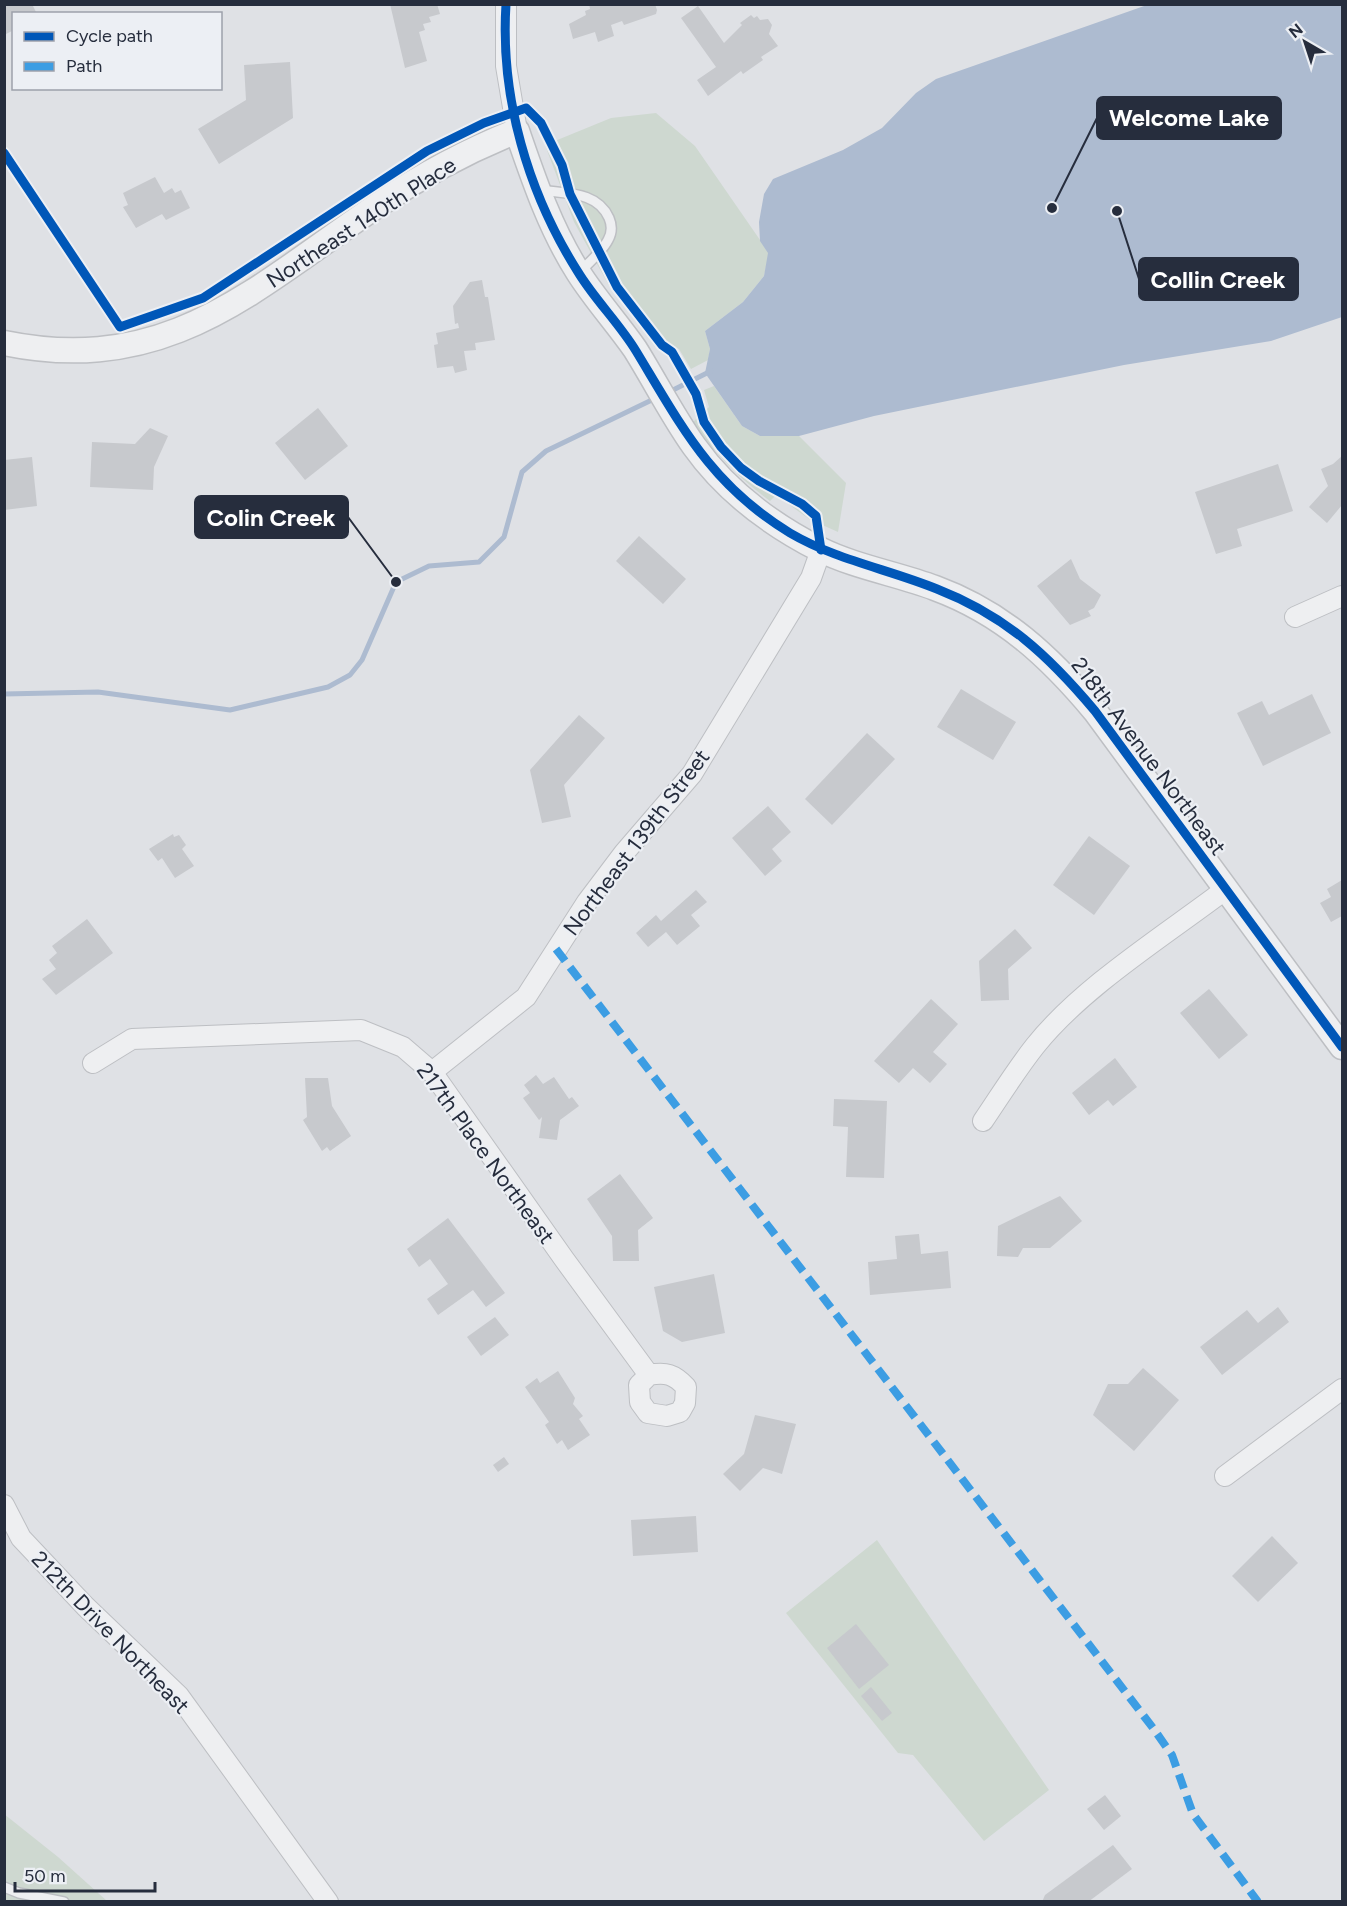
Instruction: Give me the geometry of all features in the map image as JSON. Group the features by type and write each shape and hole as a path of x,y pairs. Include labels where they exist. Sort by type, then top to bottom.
{"street":[{"path":"506,4 506,66 517,131"},
{"name":"218th Avenue Northeast","path":"517,131 537,190 559,241 579,274 634,348 694,446 728,486 764,516 821,550 947,593 986,611 1034,645 1064,673 1095,711 1341,1040"},
{"name":"Northeast 140th Place","path":"4,343 63,350 131,346 171,335 208,320 257,290 382,202 437,168 517,131"},
{"name":"Northeast 139th Street","path":"432,1072 526,997 587,902 624,853 692,774 811,578 821,550"},
{"path":"1295,617 1342,596"},
{"path":"982,1121 1035,1045 1064,1015 1099,985 1226,889"},
{"name":"217th Place Northeast","path":"93,1063 132,1039 361,1030 403,1047 432,1072 564,1259 650,1375"},
{"path":"1225,1476 1342,1389"},
{"name":"212th Drive Northeast","path":"4,1505 21,1538 85,1606 179,1696 328,1902"}],"lane":[{"path":"537,190 587,196 597,201 605,209 612,225 609,240 579,274"},
{"path":"4,1887 19,1893 59,1898 64,1902"}],"shaded area":[{"path":"656,113 695,146 769,253 764,276 743,302 705,331 710,349 708,360 691,369 679,349 668,345 655,347 608,284 574,222 545,145 611,118"},
{"path":"714,386 742,426 760,436 799,436 846,483 838,532 809,519 776,495 770,501 738,474 710,445 693,422 709,407 704,390"},
{"path":"877,1540 1049,1790 984,1841 913,1755 898,1753 786,1613"},
{"path":"4,1814 58,1857 107,1901 5,1901"}],"water":[{"path":"1147,5 1342,5 1342,317 1271,341 1124,365 874,416 799,436 760,436 742,426 705,373 710,349 705,331 743,302 764,276 768,253 760,241 759,222 764,194 773,179 843,150 882,128 916,93 936,79"}],"building":[{"path":"4,4 32,4 36,12 12,12 12,31 4,35"},
{"path":"390,4 437,4 440,14 429,17 431,22 423,24 425,30 419,32 427,61 405,68"},
{"path":"589,4 655,4 657,10 656,14 624,25 622,21 611,25 614,36 598,42 595,32 573,39 569,24 586,15 585,11 590,9"},
{"path":"698,6 724,43 742,25 740,23 751,15 754,18 757,16 760,20 768,19 772,25 769,34 778,46 761,57 763,60 743,74 741,71 708,96 697,80 716,67 681,18"},
{"path":"290,62 293,118 219,164 198,129 246,100 244,65"},
{"path":"155,177 164,193 172,188 175,193 181,190 190,208 166,220 162,214 136,228 123,207 128,205 123,193"},
{"path":"482,280 485,297 488,297 495,340 475,343 476,350 464,351 467,370 455,373 453,366 437,368 434,345 438,344 436,333 459,328 458,323 455,324 453,306 470,282"},
{"path":"318,408 348,446 305,480 275,443"},
{"path":"150,428 168,436 154,467 153,490 90,487 92,442 135,444"},
{"path":"1342,456 1342,505 1327,523 1309,507 1328,486 1321,469 1333,464"},
{"path":"32,457 37,506 4,510 4,460"},
{"path":"1278,464 1293,511 1237,529 1242,546 1216,554 1195,492"},
{"path":"639,536 686,579 663,604 616,561"},
{"path":"1071,559 1080,579 1101,595 1094,608 1088,611 1091,616 1070,625 1037,586"},
{"path":"961,689 1016,722 993,760 937,727"},
{"path":"1312,694 1331,733 1263,766 1237,713 1262,701 1269,715"},
{"path":"579,715 605,738 564,785 571,817 542,823 530,770"},
{"path":"867,733 895,759 832,825 805,799"},
{"path":"768,806 791,832 772,849 782,861 765,876 732,838"},
{"path":"173,834 174,837 179,835 186,845 182,849 194,866 175,878 162,858 158,861 149,849"},
{"path":"1089,836 1130,866 1094,915 1053,885"},
{"path":"1342,880 1342,916 1331,922 1320,903 1331,897 1327,889"},
{"path":"696,890 707,902 691,915 700,926 677,945 666,932 648,947 636,933 656,915 661,921"},
{"path":"87,919 113,953 56,995 42,979 56,969 49,960 57,953 52,946"},
{"path":"1015,929 1032,948 1008,969 1009,1000 981,1001 979,961"},
{"path":"1209,989 1248,1035 1219,1059 1180,1013"},
{"path":"931,999 958,1024 933,1052 947,1064 930,1083 913,1068 899,1083 874,1061"},
{"path":"1115,1058 1137,1087 1113,1106 1108,1100 1089,1115 1072,1093"},
{"path":"536,1075 543,1084 554,1077 569,1099 572,1097 579,1106 560,1120 557,1140 539,1138 542,1117 539,1120 523,1098 530,1093 524,1085"},
{"path":"305,1078 328,1078 332,1106 351,1136 330,1151 327,1147 322,1151 303,1120 307,1117"},
{"path":"834,1099 887,1101 884,1178 846,1177 848,1127 833,1126"},
{"path":"620,1174 653,1218 638,1230 639,1261 613,1261 612,1236 587,1199"},
{"path":"1060,1196 1082,1221 1050,1248 1023,1248 1018,1257 997,1256 998,1226"},
{"path":"448,1218 505,1293 486,1307 473,1290 438,1315 427,1299 448,1284 430,1259 419,1267 407,1249"},
{"path":"919,1234 921,1254 948,1251 951,1288 870,1295 868,1262 897,1259 895,1236"},
{"path":"714,1274 725,1333 682,1342 663,1331 654,1287"},
{"path":"1278,1307 1289,1322 1222,1375 1200,1347 1247,1310 1258,1323"},
{"path":"495,1317 509,1335 481,1356 467,1337"},
{"path":"1143,1368 1179,1400 1134,1451 1093,1415 1108,1384 1128,1384"},
{"path":"558,1371 575,1398 573,1404 583,1416 579,1419 590,1435 568,1450 562,1440 557,1444 545,1425 549,1422 525,1387 537,1378 540,1383"},
{"path":"755,1415 796,1424 782,1474 763,1468 740,1491 723,1474 744,1454"},
{"path":"504,1457 509,1464 498,1472 493,1465"},
{"path":"696,1516 698,1552 633,1556 631,1520"},
{"path":"1272,1536 1298,1563 1258,1602 1232,1576"},
{"path":"856,1624 889,1665 859,1689 827,1648"},
{"path":"871,1687 892,1713 882,1721 861,1696"},
{"path":"1105,1795 1121,1816 1104,1830 1087,1809"},
{"path":"1113,1845 1132,1869 1088,1902 1042,1902 1045,1895"}],"waterway":[{"path":"669,392 711,371"},
{"path":"4,694 98,692 230,710 328,687 350,675 362,660 396,582 429,566 479,562 504,537 522,472 546,451 658,397"}],"marked path":[{"path":"556,949 1153,1728 1172,1755 1193,1814 1258,1902"}],"cycle path":[{"path":"506,4 505,39 513,109 521,144 545,210 578,272 629,341 668,405 701,452 739,495 790,533 825,550 919,582 962,600 1005,625 1043,655 1095,711 1342,1047"},
{"path":"4,153 120,327 203,298 427,151 484,123 526,108 541,123 562,165 570,194 617,287 662,345 672,352 696,394 704,422 721,447 741,468 759,481 802,504 816,516 821,550"}],"place":[{"name":"Welcome Lake","path":"1052,208"},
{"name":"Collin Creek","path":"1117,211"},
{"name":"Colin Creek","path":"396,582"}]}
